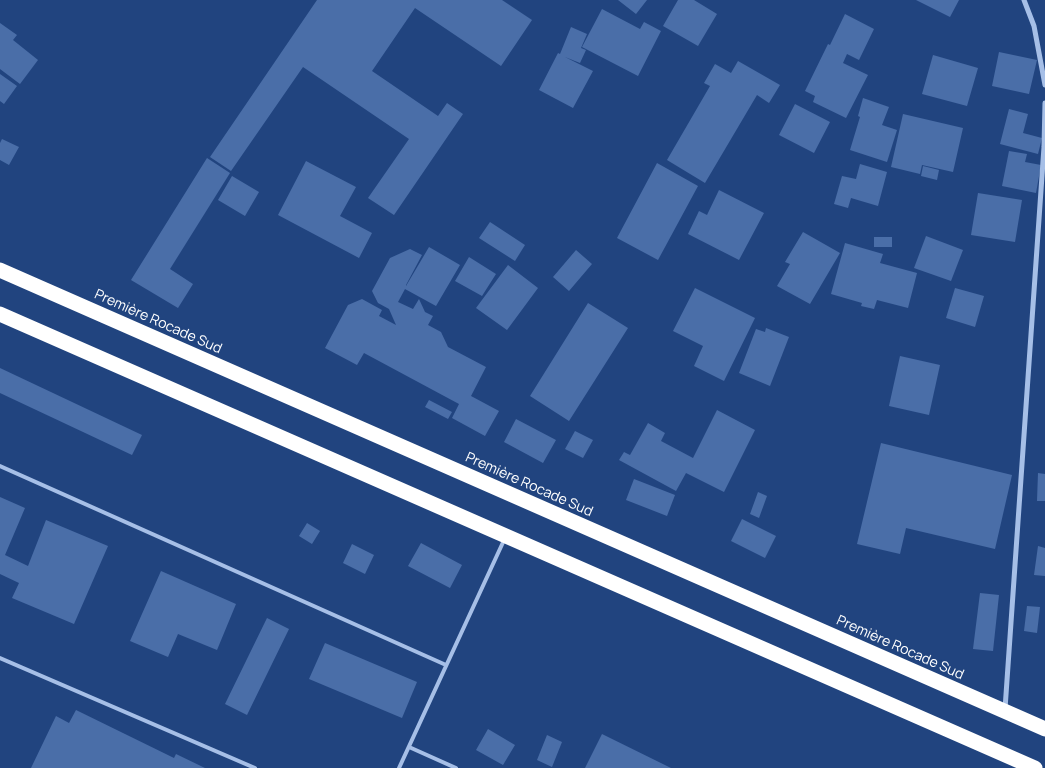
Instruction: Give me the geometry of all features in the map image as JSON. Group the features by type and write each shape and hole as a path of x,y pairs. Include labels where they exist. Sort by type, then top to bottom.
{"highway":[{"name":"Première Rocade Sud","path":"0,270 1045,729"},
{"path":"0,314 1035,768"}],"street":[{"path":"1024,0 1034,26 1045,85"},
{"path":"1005,712 1045,147 1045,103"}],"lane":[{"path":"0,466 446,665"},
{"path":"399,768 506,536"},
{"path":"0,658 255,768"},
{"path":"409,748 456,768"}],"building":[{"path":"317,0 502,0 532,20 501,66 415,8 372,71 438,116 447,103 463,114 394,215 368,198 409,139 303,67 231,171 210,157"},
{"path":"618,0 647,0 636,14"},
{"path":"678,0 694,0 717,14 698,46 663,26"},
{"path":"916,0 959,0 950,17"},
{"path":"602,9 640,29 644,22 661,31 638,76 582,47"},
{"path":"845,14 874,29 859,60 847,54 843,63 868,75 846,118 813,102 815,96 805,91"},
{"path":"0,23 17,35 13,40 38,60 20,84 0,69"},
{"path":"571,27 587,34 581,48 586,50 580,63 565,57 593,71 573,108 539,90 558,53 560,54"},
{"path":"999,52 1037,60 1029,94 992,86"},
{"path":"933,55 978,68 967,106 922,94"},
{"path":"738,61 780,85 769,103 757,95 705,183 667,160 710,86 704,83 715,64 731,73"},
{"path":"0,74 17,86 4,104 0,101"},
{"path":"863,98 889,107 882,125 897,130 887,162 850,150 860,117 858,116"},
{"path":"795,104 830,122 814,153 779,135"},
{"path":"1009,109 1028,114 1023,133 1042,138 1038,154 1000,144"},
{"path":"903,114 963,128 953,172 922,165 920,174 891,167"},
{"path":"2,139 19,147 9,165 0,160 0,143"},
{"path":"1009,151 1027,154 1025,162 1041,165 1036,193 1002,186"},
{"path":"207,158 230,173 170,269 193,284 178,308 131,280"},
{"path":"306,161 356,187 340,216 372,233 359,258 278,215"},
{"path":"657,163 698,186 658,260 617,238"},
{"path":"860,164 887,172 878,206 851,198 848,208 834,204 842,176 856,179"},
{"path":"923,166 939,170 937,180 921,176"},
{"path":"232,176 259,192 245,216 218,200"},
{"path":"719,190 764,213 739,260 688,234 699,211 707,215"},
{"path":"978,193 1022,200 1015,242 971,235"},
{"path":"490,222 525,245 515,261 479,238"},
{"path":"803,232 840,253 810,304 777,286 790,264 785,262"},
{"path":"926,236 963,250 951,281 914,268"},
{"path":"874,237 892,237 892,247 874,247"},
{"path":"845,243 883,254 880,263 917,273 908,308 877,300 874,309 861,306 862,303 831,294"},
{"path":"429,247 460,265 436,306 405,289 398,302 413,309 419,299 425,312 433,316 428,325 441,332 448,347 486,367 471,396 499,411 485,436 452,418 459,404 364,353 357,365 325,348 348,305 362,299 382,310 379,316 396,325 389,309 378,303 372,291 390,258 410,249 422,255 406,286"},
{"path":"576,250 592,264 569,291 553,277"},
{"path":"469,257 496,274 482,296 455,281"},
{"path":"508,265 538,288 507,330 476,308"},
{"path":"695,288 755,318 724,381 694,366 703,346 673,331"},
{"path":"955,288 984,296 975,327 946,318"},
{"path":"588,303 628,328 569,421 530,396"},
{"path":"766,328 789,337 770,386 739,373 756,329 765,332"},
{"path":"900,356 940,365 929,415 889,406"},
{"path":"0,368 142,435 132,455 0,393"},
{"path":"429,400 452,412 448,419 425,407"},
{"path":"717,410 755,430 724,492 686,473 676,491 619,460 624,452 630,455 648,423 665,433 661,441 693,458"},
{"path":"516,419 556,440 543,463 504,442"},
{"path":"575,431 593,440 583,458 565,449"},
{"path":"881,443 1012,475 995,549 906,528 900,554 857,544"},
{"path":"1038,473 1045,474 1045,501 1037,501"},
{"path":"634,479 675,495 667,516 626,500"},
{"path":"758,492 767,496 759,518 750,514"},
{"path":"0,497 25,508 5,555 28,566 46,520 108,546 74,624 12,598 19,583 0,574"},
{"path":"742,519 776,536 765,558 731,541"},
{"path":"307,523 320,531 312,544 299,536"},
{"path":"421,543 462,565 450,588 408,566"},
{"path":"352,544 374,555 365,574 343,563"},
{"path":"1038,546 1045,548 1045,576 1034,575"},
{"path":"161,571 236,604 217,650 178,634 168,657 130,641"},
{"path":"980,593 999,595 993,651 973,649"},
{"path":"1027,606 1040,607 1037,633 1024,631"},
{"path":"267,618 289,629 247,715 225,704"},
{"path":"325,643 417,682 402,718 309,679"},
{"path":"76,710 174,758 176,754 205,768 31,768 56,716 69,723"},
{"path":"488,729 515,745 503,765 476,750"},
{"path":"602,734 671,768 585,768"},
{"path":"547,735 562,742 552,767 537,760"}]}
